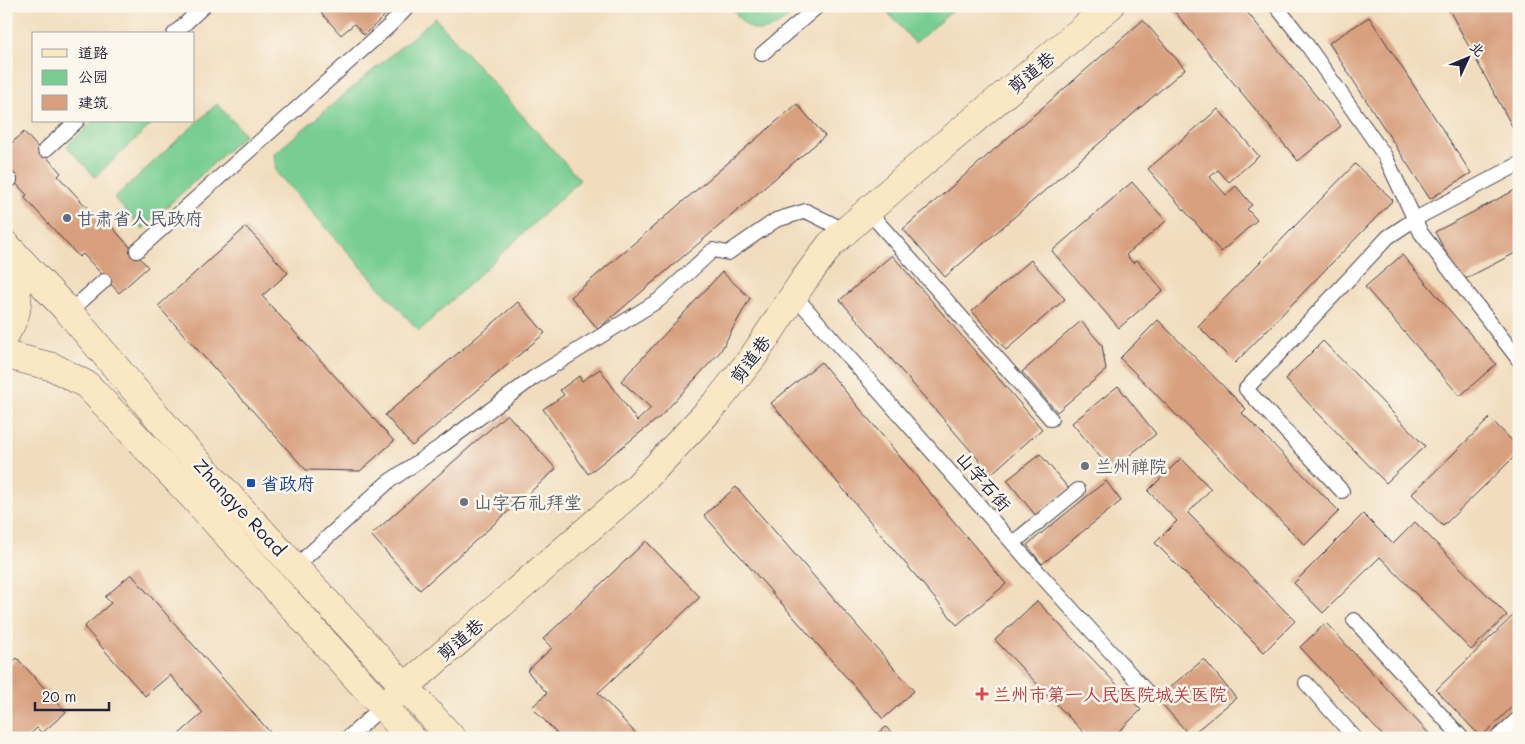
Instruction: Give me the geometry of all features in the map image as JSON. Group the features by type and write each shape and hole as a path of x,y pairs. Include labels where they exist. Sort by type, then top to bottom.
{"main road":[{"name":"剪道巷","path":"383,706 637,487 717,402 753,357 830,245 1110,6"},
{"path":"6,245 74,319"},
{"path":"6,270 74,319"},
{"path":"6,270 12,278 18,293 18,308 13,322 6,333"},
{"name":"Zhangye Road","path":"74,319 173,434 404,688 452,738"},
{"path":"6,355 53,367 86,385 194,498 411,738"}],"lane":[{"path":"176,32 204,6"},
{"path":"138,251 330,80 408,6"},
{"path":"762,54 818,6"},
{"path":"1276,6 1307,45 1385,156 1421,233 1519,360"},
{"path":"45,150 75,122"},
{"path":"1342,491 1246,389 1388,237 1415,219 1519,164"},
{"path":"295,567 388,482 444,444 534,378 659,300 713,250 728,253 776,220 806,211 846,231"},
{"path":"868,211 1051,420"},
{"path":"74,319 104,281"},
{"name":"山字石街","path":"794,295 1146,691"},
{"path":"1013,543 1078,490"},
{"path":"1354,620 1462,738"},
{"path":"1306,683 1356,738"},
{"path":"348,738 383,706"},
{"path":"1498,738 1519,718"}],"green space":[{"path":"730,6 801,6 783,22 761,30 746,25"},
{"path":"882,6 958,6 915,43"},
{"path":"435,18 580,180 419,331 276,172 274,154"},
{"path":"217,104 245,134 143,229 114,198"},
{"path":"93,122 154,122 95,177 67,146"}],"building":[{"path":"315,6 395,6 364,35 354,24 341,35"},
{"path":"1170,6 1242,6 1341,126 1298,161"},
{"path":"1447,6 1514,6 1519,16 1519,139"},
{"path":"1369,17 1471,173 1430,199 1329,43"},
{"path":"1143,20 1185,69 945,277 903,229"},
{"path":"797,104 825,136 598,329 571,297"},
{"path":"1218,109 1259,156 1229,182 1218,170 1210,177 1226,195 1236,186 1252,205 1247,209 1257,220 1221,252 1148,169"},
{"path":"24,132 61,173 58,176 105,227 109,224 148,267 119,293 83,254 79,257 24,197 27,195 6,173 6,148"},
{"path":"1355,164 1393,200 1235,363 1198,326"},
{"path":"1132,182 1166,221 1126,255 1133,263 1137,260 1163,290 1119,328 1052,251"},
{"path":"1519,188 1519,251 1461,281 1435,232"},
{"path":"246,227 288,273 262,296 394,441 360,471 306,470 158,306"},
{"path":"892,255 1042,429 991,474 840,300"},
{"path":"1402,255 1496,364 1460,396 1365,287"},
{"path":"1031,260 1065,299 1006,350 972,311"},
{"path":"722,272 750,298 720,352 660,417 588,474 543,409 564,395 560,390 579,376 582,381 600,369 637,421 651,408 621,381"},
{"path":"518,302 545,333 412,446 385,415"},
{"path":"1158,320 1246,409 1242,413 1339,511 1305,545 1120,358"},
{"path":"1081,321 1102,345 1106,370 1057,412 1022,372"},
{"path":"1323,341 1425,446 1386,483 1285,379"},
{"path":"821,362 1006,584 957,625 771,403"},
{"path":"1118,386 1156,434 1111,470 1072,423"},
{"name":"山字石礼拜堂","path":"507,414 556,469 420,590 371,535"},
{"path":"1490,418 1519,448 1519,464 1513,458 1443,526 1412,494"},
{"path":"1040,454 1069,489 1036,516 1007,480"},
{"path":"1181,458 1211,489 1188,513 1295,621 1264,652 1155,543 1177,521 1148,491"},
{"path":"1106,481 1121,501 1042,564 1027,545"},
{"path":"736,487 914,691 883,719 704,515"},
{"path":"1363,514 1393,544 1415,522 1507,615 1471,650 1380,557 1323,613 1294,583"},
{"path":"646,541 700,597 598,693 640,738 561,738 532,707 547,693 527,671 552,648 543,639"},
{"path":"131,574 275,738 180,738 178,735 203,713 170,675 145,696 84,627 111,603 105,597"},
{"path":"1037,601 1141,710 1112,738 1089,738 995,640"},
{"path":"1519,610 1519,700 1481,737 1436,690"},
{"path":"1326,623 1433,738 1385,738 1300,647"},
{"path":"17,658 66,712 42,733 37,728 26,738 6,738 6,668"},
{"path":"1204,659 1236,698 1190,736 1157,698"},
{"path":"886,727 896,738 873,738"}],"place":[{"name":"甘肃省人民政府","path":"67,218"},
{"name":"兰州禅院","path":"1085,466"},
{"name":"省政府","path":"251,483"},
{"name":"山字石礼拜堂","path":"464,502"},
{"name":"兰州市第一人民医院城关医院","path":"982,694"}]}
